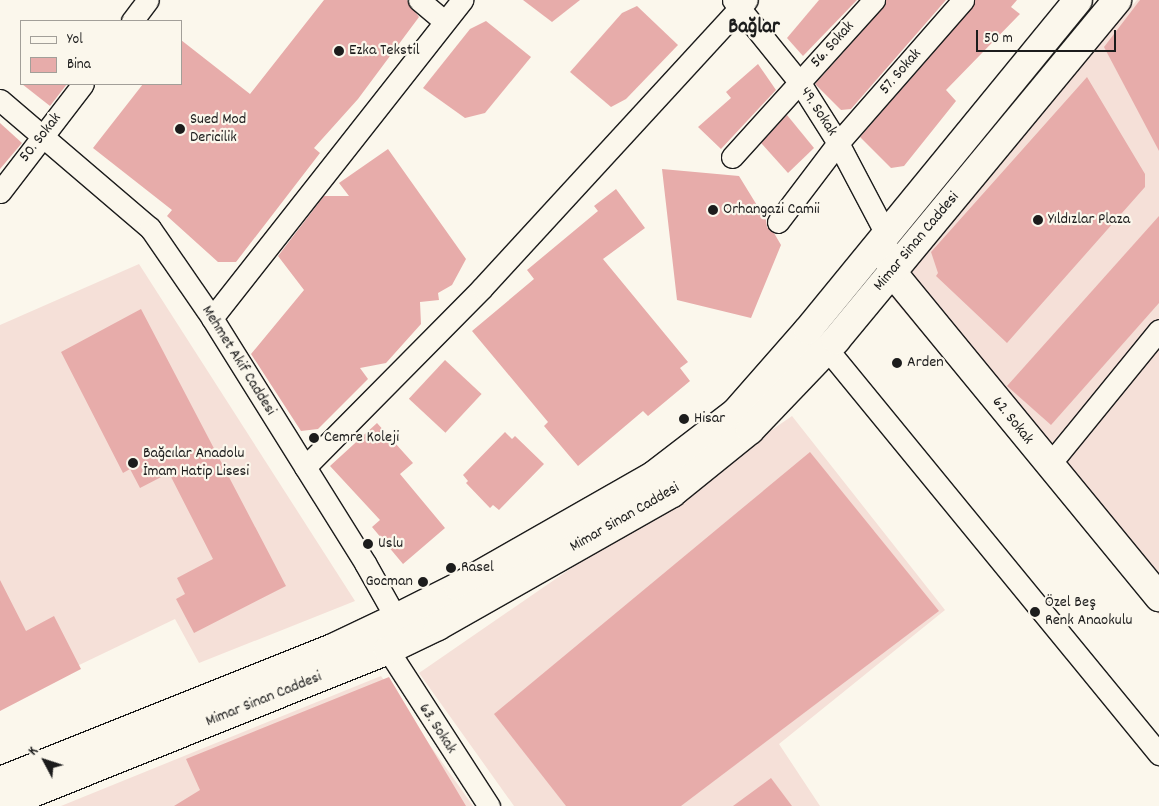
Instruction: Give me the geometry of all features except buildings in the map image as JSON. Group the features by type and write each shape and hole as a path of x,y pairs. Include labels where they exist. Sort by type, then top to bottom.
{"main road":[{"name":"Mimar Sinan Caddesi","path":"0,781 333,648 458,587 654,475 736,412 886,234 1078,0"},
{"name":"Mimar Sinan Caddesi","path":"0,806 388,650 438,626 672,493 750,430 827,349 1118,0"},
{"path":"886,234 892,272"},
{"name":"62. Sokak","path":"892,272 1159,597"}],"street":[{"path":"133,20 148,0"},
{"path":"419,0 444,21"},
{"path":"212,318 462,0"},
{"name":"56. Sokak","path":"732,157 874,0"},
{"name":"57. Sokak","path":"778,222 838,144 963,0"},
{"path":"305,467 482,288 740,3"},
{"name":"49. Sokak","path":"740,3 800,83 838,144 886,234"},
{"name":"50. Sokak","path":"0,192 82,85"},
{"name":"Mehmet Akif Caddesi","path":"0,100 150,228 212,318 396,618"},
{"path":"1049,465 1159,330"},
{"path":"827,349 1159,754"},
{"path":"388,650 396,618"},
{"name":"63. Sokak","path":"388,650 489,806"}],"shaded area":[{"path":"1137,0 1159,0 1159,615 889,294"},
{"name":"Bağcılar Anadolu İmam Hatip Lisesi","path":"139,264 355,601 199,663 175,619 0,703 0,325"},
{"path":"792,416 945,610 779,744 820,806 514,806 419,673"},
{"path":"381,676 473,806 61,806"}],"place":[{"name":"Ezka Tekstil","path":"339,51"},
{"name":"Sued Mod Dericilik","path":"180,129"},
{"name":"Orhangazi Camii","path":"713,210"},
{"name":"Yıldızlar Plaza","path":"1038,220"},
{"name":"Arden","path":"897,363"},
{"name":"Hisar","path":"684,419"},
{"name":"Cemre Koleji","path":"314,438"},
{"name":"Bağcılar Anadolu İmam Hatip Lisesi","path":"133,463"},
{"name":"Uslu","path":"368,544"},
{"name":"Rasel","path":"451,568"},
{"name":"Gocman","path":"423,582"},
{"name":"Özel Beş Renk Anaokulu","path":"1035,612"}],"district":[{"name":"Bağlar","path":"754,28"}]}
